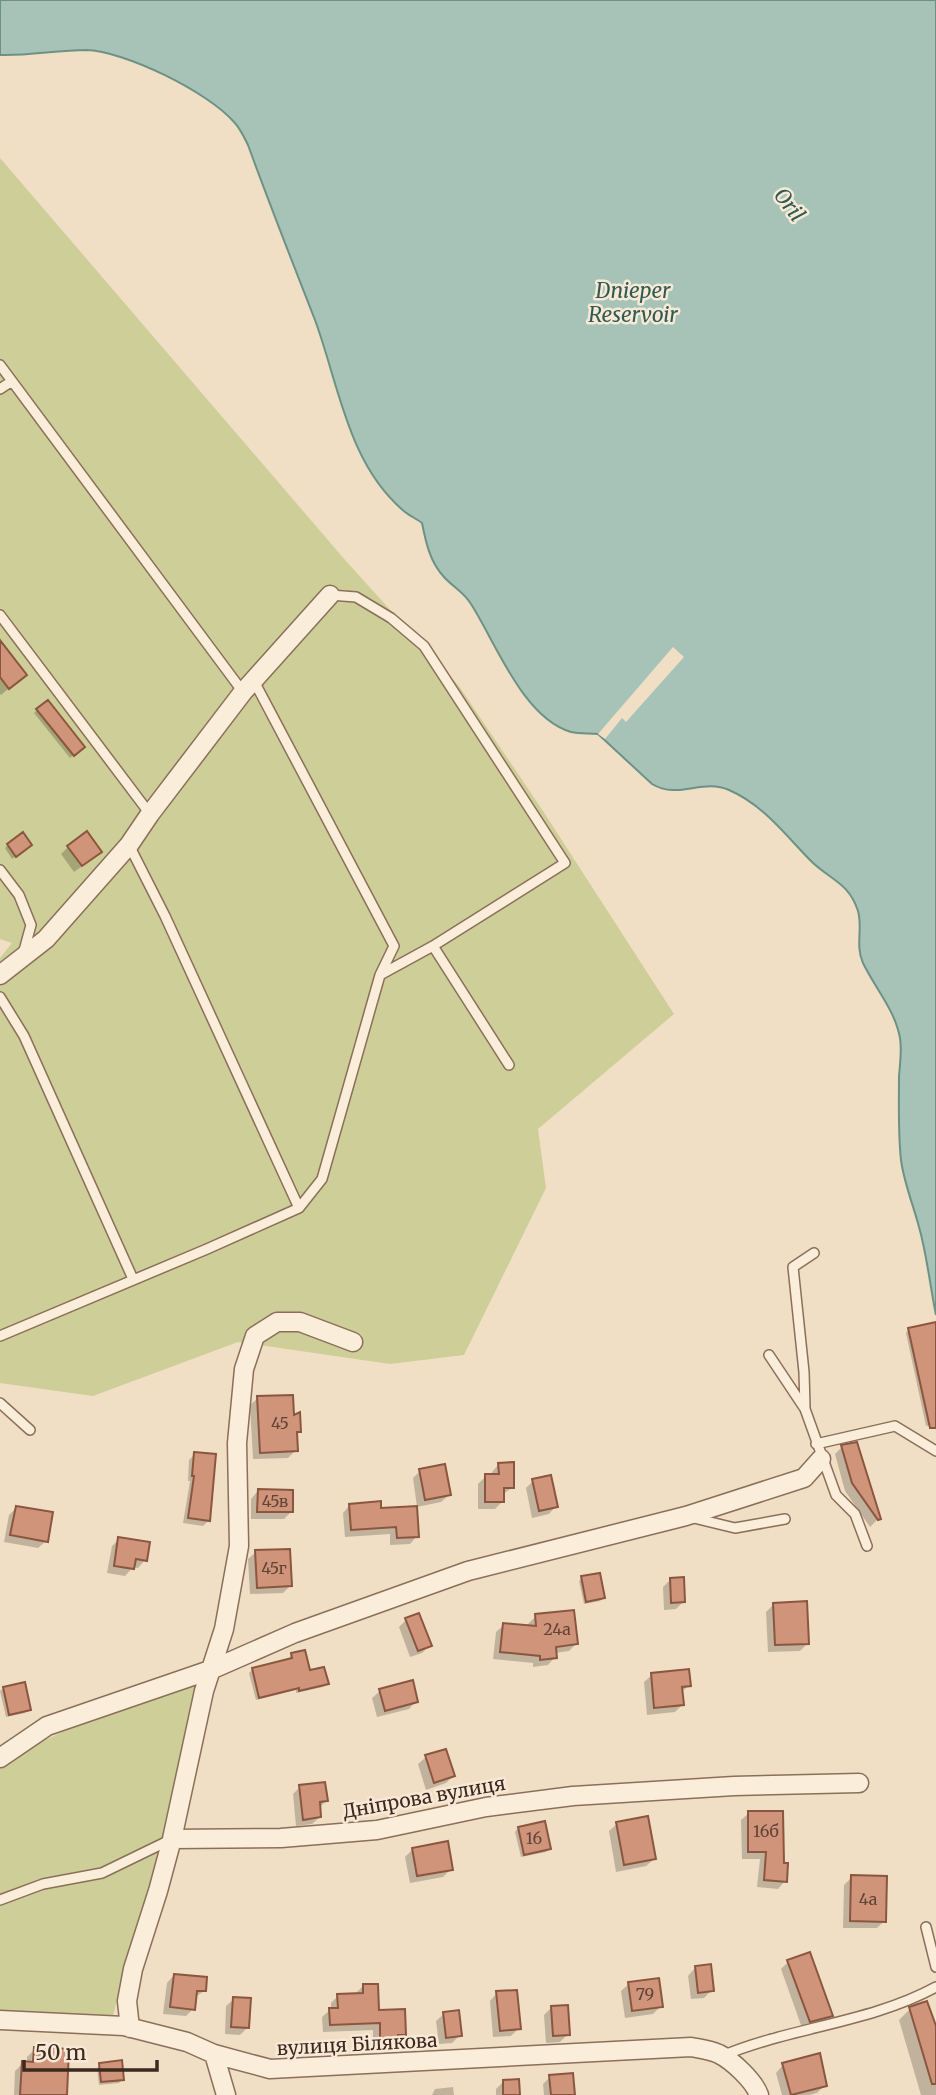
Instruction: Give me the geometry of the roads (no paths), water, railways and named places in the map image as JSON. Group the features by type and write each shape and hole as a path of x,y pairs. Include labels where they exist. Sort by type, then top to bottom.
{"street":[{"path":"0,975 22,955 46,939 129,845 248,686 330,595"},
{"path":"130,2028 127,2001 133,1969 172,1839 204,1691 224,1629 239,1546 237,1443 244,1369 255,1336 276,1322 300,1322 353,1342"},
{"path":"0,1758 47,1726 213,1669 295,1633 468,1571 685,1516 804,1478 819,1451"},
{"name":"Дніпрова вулиця","path":"172,1839 281,1838 377,1830 486,1807 573,1796 734,1786 859,1783"},
{"name":"вулиця Білякова","path":"0,2020 130,2028 187,2042 214,2054 270,2070 691,2047 722,2056"},
{"path":"214,2054 226,2095"},
{"path":"722,2056 756,2087 759,2095"}],"lane":[{"path":"0,365 248,686 394,947 380,975 322,1179 299,1208 0,1336"},
{"path":"0,389 12,381"},
{"path":"330,595 356,597 391,618 424,646 565,863 433,946 380,975"},
{"path":"0,615 150,814"},
{"path":"129,845 165,916 299,1208"},
{"path":"0,870 19,895 30,925 22,955"},
{"path":"433,946 509,1065"},
{"path":"0,997 24,1036 133,1279"},
{"path":"805,1409 804,1372 793,1267 814,1253"},
{"path":"769,1355 805,1409 836,1495 855,1514 867,1546"},
{"path":"0,1403 30,1430"},
{"path":"819,1451 895,1426 936,1451"},
{"path":"685,1516 735,1528 785,1519"},
{"path":"0,1900 43,1884 102,1873 172,1839"},
{"path":"926,1927 936,1967"},
{"path":"722,2056 767,2039 856,2017 916,1997 936,1987"}],"water":[{"name":"Dnieper Reservoir","path":"0,0 936,0 936,1315 922,1238 901,1160 900,1038 889,1009 863,963 859,944 858,911 850,894 812,862 764,813 742,796 719,787 672,790 652,784 598,734 571,732 554,724 539,712 512,677 468,600 435,565 422,523 405,512 386,493 358,448 315,320 248,145 238,127 222,110 186,86 122,57 86,50 0,55"}],"water label":[{"name":"Oril","path":"789,205"}]}
